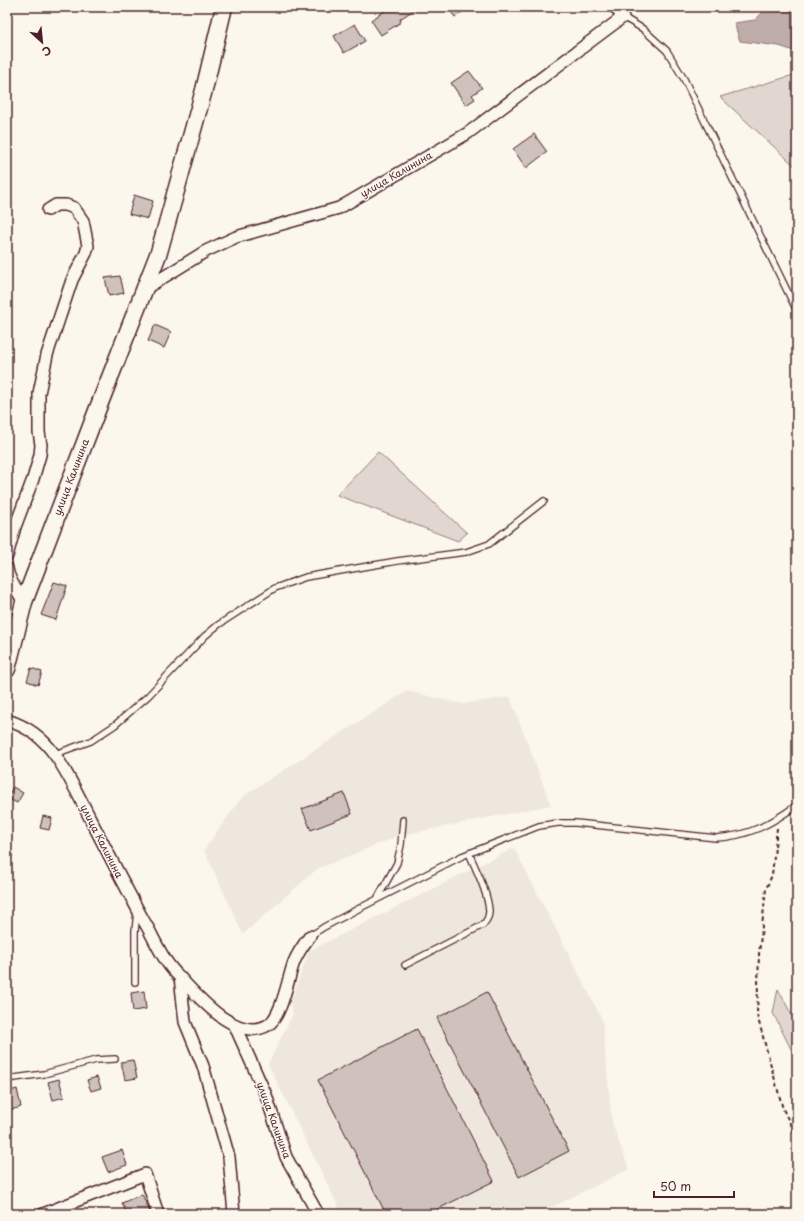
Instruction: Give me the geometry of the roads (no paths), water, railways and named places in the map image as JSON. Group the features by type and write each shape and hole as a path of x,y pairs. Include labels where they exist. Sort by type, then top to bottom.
{"street":[{"name":"улица Калинина","path":"7,670 24,602 95,415 160,252 204,90 224,7"},
{"path":"615,7 623,17"},
{"name":"улица Калинина","path":"146,288 206,251 236,237 339,208 468,132 623,17"},
{"path":"7,556 15,527 33,479 40,455 39,393 47,355 72,280 88,246 83,221 74,208 66,204 56,205 48,210"},
{"path":"7,568 15,589 24,602"},
{"name":"улица Калинина","path":"7,720 22,725 34,732 54,754 73,786 168,965 209,1007 234,1024 243,1028 253,1030 268,1025 274,1019 281,1004 295,960 304,943 310,936"},
{"path":"180,977 185,1022 204,1066 229,1157 234,1214"},
{"name":"улица Калинина","path":"234,1024 266,1094 286,1156 318,1214"},
{"path":"43,1214 146,1174 158,1214"}],"lane":[{"path":"623,17 643,29 667,51 684,80 797,311"},
{"path":"54,754 91,741 115,725 148,696 218,624 275,588 306,577 397,561 466,552 489,544 544,501"},
{"path":"310,936 377,899 469,853 539,826 558,823 576,823 716,838 733,837 758,830 778,819 797,804"},
{"path":"377,899 396,863 403,820"},
{"path":"405,965 483,925 488,919 489,911 486,897 469,853"},
{"path":"135,982 135,931 137,908"},
{"path":"7,1079 44,1074 96,1060 115,1059"}]}
